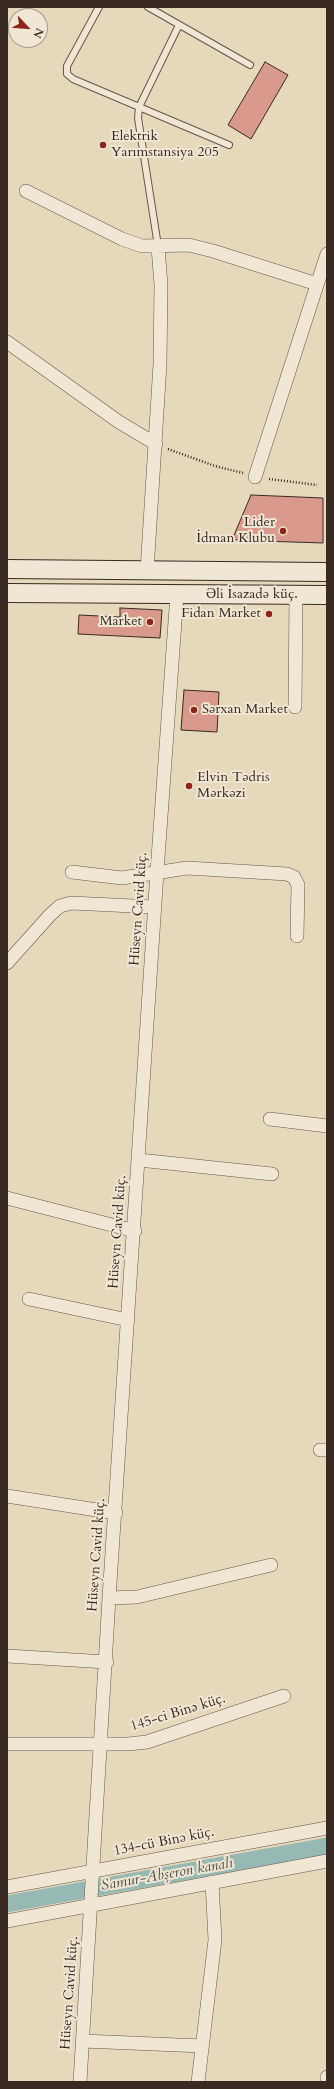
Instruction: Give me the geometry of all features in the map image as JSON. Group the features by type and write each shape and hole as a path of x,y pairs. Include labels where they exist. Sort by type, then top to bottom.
{"main road":[{"path":"7,569 147,571 146,594 7,593"},
{"name":"Əli İsazadə küç.","path":"147,571 327,572"},
{"path":"177,594 178,571"},
{"name":"Əli İsazadə küç.","path":"146,594 327,595"}],"street":[{"path":"26,191 122,240 142,246 158,247 189,245 317,284"},
{"path":"147,571 156,444 161,317 158,247"},
{"path":"255,477 327,254"},
{"path":"7,342 119,422 156,444"},
{"name":"Hüseyn Cavid küç.","path":"80,2082 92,1906 109,1598 139,1160 154,907 177,594"},
{"path":"296,594 296,707"},
{"path":"72,872 122,878 187,868 287,874 294,877 298,884 297,936"},
{"path":"7,963 60,906 71,903 154,907"},
{"path":"270,1119 327,1126"},
{"path":"139,1160 272,1174"},
{"path":"7,1198 134,1231"},
{"path":"29,1299 128,1320"},
{"path":"7,1496 116,1513"},
{"path":"109,1598 137,1597 271,1565"},
{"path":"7,1656 106,1662"},
{"name":"145-ci Binə küç.","path":"7,1744 101,1745 147,1742 284,1696"},
{"name":"134-cü Binə küç.","path":"7,1887 93,1872 195,1851 327,1828"},
{"path":"7,1921 327,1861"},
{"path":"198,2082 215,1940 212,1882"},
{"path":"83,2041 202,2046"},
{"path":"327,2077 327,2082"}],"lane":[{"path":"99,7 67,66 66,74 73,79 229,145"},
{"path":"148,7 250,65"},
{"path":"158,247 138,118 139,107 179,25"}],"path":[{"path":"156,444 215,466 255,477 317,485"}],"building":[{"path":"265,62 288,75 251,139 228,125"},
{"path":"251,495 323,498 323,543 232,540"},
{"path":"120,608 162,610 160,638 78,634 79,615 120,617"},
{"path":"184,690 219,692 217,732 181,730"}],"waterway":[{"name":"Samur-Abşeron kanalı","path":"7,1904 327,1846"}],"place":[{"name":"Elektrik Yarımstansiya 205","path":"103,145"},
{"name":"Lider İdman Klubu","path":"283,531"},
{"name":"Fidan Market","path":"269,614"},
{"name":"Market","path":"150,622"},
{"name":"Sərxan Market","path":"194,710"},
{"name":"Elvin Tədris Mərkəzi","path":"189,786"}]}
